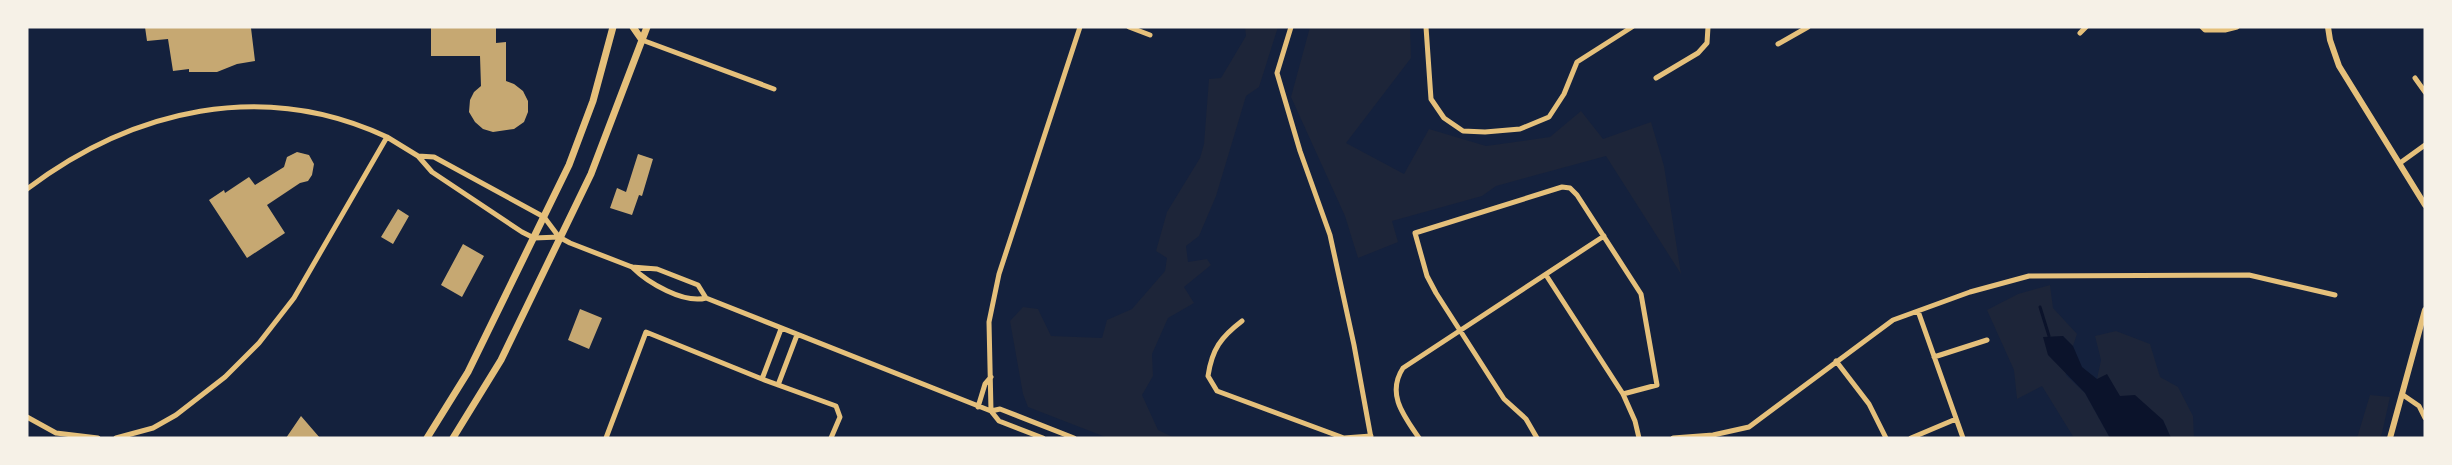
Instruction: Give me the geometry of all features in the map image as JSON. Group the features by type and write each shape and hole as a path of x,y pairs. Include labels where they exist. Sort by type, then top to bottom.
{"main road":[{"path":"427,438 468,372 569,165 592,101 613,27"},
{"path":"633,27 642,40"},
{"path":"453,438 501,360 591,174 646,27"}],"street":[{"path":"1044,438 999,421 991,411 989,322 999,274 1080,27"},
{"path":"1129,27 1150,35"},
{"path":"1242,321 1223,336 1210,361 1208,375 1217,391 1344,438 1371,437 1330,235 1300,151 1277,73 1291,27"},
{"path":"1426,27 1431,99 1444,118 1463,131 1485,132 1520,129 1549,117 1564,94 1577,62 1632,27"},
{"path":"1656,78 1698,53 1707,43 1708,27"},
{"path":"1778,45 1808,27"},
{"path":"2080,33 2086,27"},
{"path":"2202,27 2205,30 2237,27"},
{"path":"2328,27 2339,66 2425,205"},
{"path":"642,40 774,88"},
{"path":"2415,78 2425,92"},
{"path":"27,189 66,163 115,137 175,116 223,107 272,106 300,109 326,115 387,137 418,156 432,172 534,238 560,237 632,267 657,269 698,285 706,298"},
{"path":"116,438 153,428 176,415 225,377 259,343 294,298 387,137"},
{"path":"2400,163 2425,145"},
{"path":"418,156 434,157 544,217 560,237"},
{"path":"1537,438 1526,419 1504,399 1427,276 1415,233 1562,187 1570,188 1577,195 1641,294 1657,385 1623,394"},
{"path":"1419,438 1396,399 1398,376 1403,368 1604,236"},
{"path":"632,267 645,280 694,301 706,298 978,407 991,411 1000,409 1074,438"},
{"path":"1673,438 1713,435 1749,427 1893,320 1970,292 2029,276 2059,274 2249,275 2335,295"},
{"path":"1546,275 1623,394 1635,421 1639,438"},
{"path":"2390,438 2425,310"},
{"path":"1918,311 1963,438"},
{"path":"762,379 781,328"},
{"path":"606,438 646,332 836,406 840,417 831,438"},
{"path":"778,385 797,335"},
{"path":"1934,357 1987,340"},
{"path":"1836,361 1869,404 1886,438"},
{"path":"978,407 985,384 992,376"},
{"path":"2403,395 2419,406 2425,418"},
{"path":"27,417 56,432 98,438"},
{"path":"1911,438 1956,419"}],"shaded area":[{"path":"1245,27 1278,27 1259,87 1246,96 1216,196 1199,236 1186,246 1188,262 1207,259 1211,265 1184,287 1194,303 1168,318 1152,354 1153,376 1142,395 1158,430 1175,438 1108,438 1028,407 1023,394 1010,321 1023,307 1038,309 1051,336 1102,338 1107,320 1132,309 1165,271 1167,258 1156,251 1167,212 1200,158 1204,144 1209,79 1221,78 1246,36"},
{"path":"1310,27 1410,27 1411,58 1346,143 1404,174 1429,129 1486,146 1550,137 1581,111 1603,139 1651,122 1664,166 1681,274 1606,156 1496,186 1482,196 1392,221 1398,242 1358,258 1345,216 1291,97"},
{"path":"2050,285 2053,308 2077,334 2073,346 2063,336 2066,375 2085,393 2110,438 2074,438 2042,386 2017,399 2014,370 1987,310 2018,294"},
{"path":"2116,331 2150,344 2160,377 2178,387 2193,416 2194,438 2171,438 2163,420 2120,396 2097,379 2101,360 2095,336"},
{"path":"2063,336 2073,346 2082,367 2097,379 2107,374 2120,396 2135,395 2163,420 2171,438 2110,438 2085,393 2048,355 2043,337"},
{"path":"2370,395 2390,397 2382,433 2380,438 2357,438"}],"building":[{"path":"145,27 251,28 255,61 237,64 217,72 189,72 189,69 173,71 168,39 147,41"},
{"path":"431,27 496,27 496,43 506,42 506,81 523,91 528,101 528,112 524,122 514,129 493,132 483,129 475,122 469,112 470,100 481,86 480,56 431,56"},
{"path":"297,152 309,155 314,164 312,175 308,181 300,183 267,205 285,233 247,258 209,200 224,190 225,193 249,177 255,185 284,167 287,157"},
{"path":"638,154 653,159 642,196 639,195 632,215 610,208 617,188 626,192"},
{"path":"398,209 409,216 393,244 381,237"},
{"path":"463,244 484,256 462,297 441,285"},
{"path":"580,309 602,318 589,349 568,340"},
{"path":"301,416 320,438 286,438"}],"waterway":[{"path":"2040,307 2049,336"}]}
